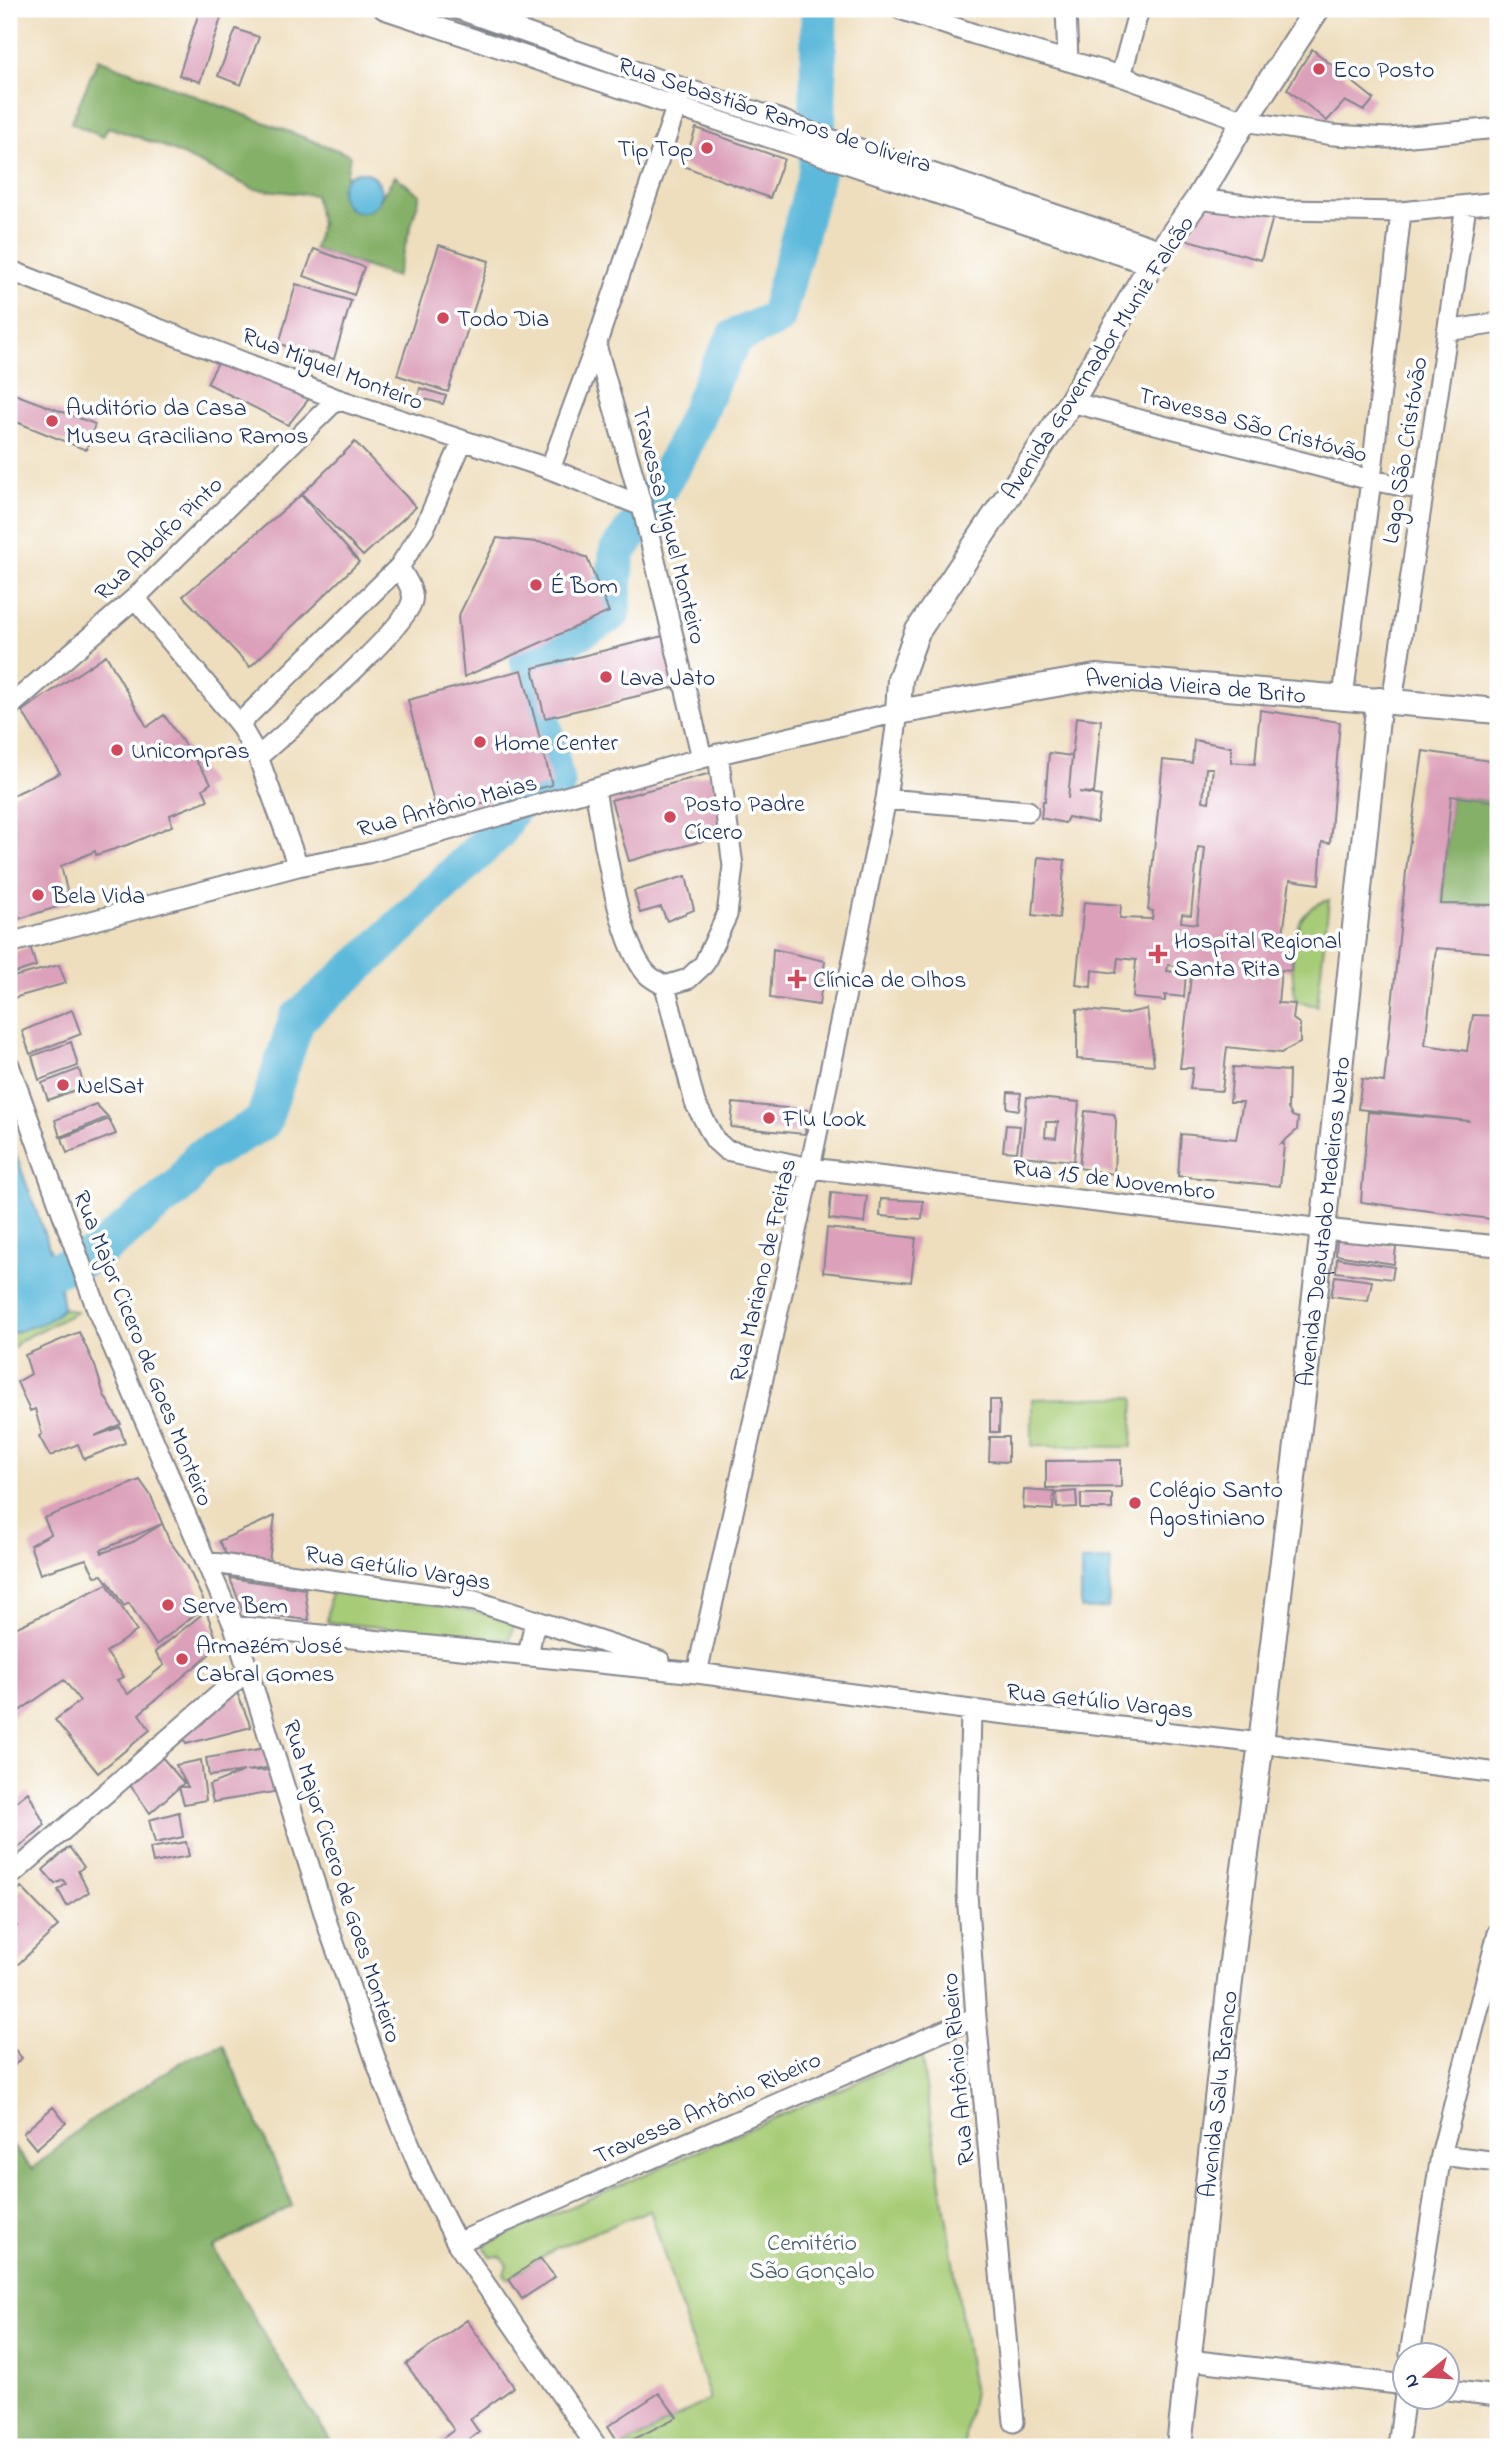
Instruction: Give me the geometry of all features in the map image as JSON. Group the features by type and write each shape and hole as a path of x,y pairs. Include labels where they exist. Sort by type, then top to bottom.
{"main road":[{"name":"Avenida Governador Muniz Falcão","path":"898,712 900,679 917,632 1071,402 1156,257 1198,199 1244,121 1317,9"},
{"name":"Avenida Vieira de Brito","path":"898,712 1096,677 1498,711"},
{"name":"Avenida Deputado Medeiros Neto","path":"1261,1743 1386,701"},
{"name":"Avenida Salu Branco","path":"1179,2447 1235,1935 1261,1743"}],"street":[{"name":"Rua Sebastião Ramos de Oliveira","path":"384,9 680,98"},
{"name":"Rua Sebastião Ramos de Oliveira","path":"458,9 680,98 818,148 1156,257"},
{"path":"900,9 974,34 1121,76 1244,121 1333,135 1389,138 1498,128"},
{"path":"1066,9 1068,61"},
{"path":"1121,76 1139,9"},
{"path":"550,468 596,345 680,98"},
{"name":"Rua Sebastião Ramos de Oliveira","path":"818,148 841,142 1156,257"},
{"path":"1198,199 1285,211 1401,212 1498,202"},
{"name":"Lago São Cristóvão","path":"1386,701 1423,490 1466,206"},
{"name":"Lago São Cristóvão","path":"1343,697 1401,212"},
{"name":"Rua Miguel Monteiro","path":"9,270 337,399 550,468 643,511"},
{"path":"1447,331 1498,323"},
{"name":"Travessa Miguel Monteiro","path":"596,345 710,756 733,866 727,915 704,964 688,978 665,986"},
{"name":"Rua Adolfo Pinto","path":"9,707 135,597 337,399"},
{"name":"Travessa São Cristóvão","path":"1071,402 1371,480 1423,490"},
{"path":"239,724 399,567 424,529 463,442"},
{"path":"258,757 341,681 394,628 412,604 413,593 399,567"},
{"path":"135,597 239,724 258,757 298,866"},
{"name":"Rua Antônio Maias","path":"9,943 298,866 368,852 710,756 898,712"},
{"name":"Rua Mariano de Freitas","path":"697,1673 810,1168 886,799 898,712"},
{"path":"595,790 625,931 632,951 648,974 665,986"},
{"path":"886,799 1028,811"},
{"name":"Rua 15 de Novembro","path":"665,986 695,1103 715,1140 726,1150 810,1168 1323,1229 1498,1246"},
{"name":"Rua Major Cicero de Goes Monteiro","path":"9,1065 78,1261 234,1626 330,1932 374,2055 422,2174 457,2243 597,2447"},
{"name":"Rua Getúlio Vargas","path":"207,1562 475,1601 697,1673"},
{"path":"528,1656 535,1620"},
{"name":"Rua Getúlio Vargas","path":"234,1626 697,1673 971,1710 1498,1773"},
{"path":"9,1877 249,1669"},
{"name":"Rua Antônio Ribeiro","path":"971,1710 967,1894 1014,2422"},
{"path":"1412,2340 1441,2155 1498,1933"},
{"name":"Travessa Antônio Ribeiro","path":"457,2243 976,2017"},
{"path":"1441,2155 1498,2162"},
{"path":"1189,2360 1392,2384"},
{"path":"1462,2392 1498,2396"},
{"path":"1398,2447 1402,2410"}],"green space":[{"path":"98,59 350,155 342,199 379,201 395,176 420,195 396,277 314,249 321,224 315,195 254,189 163,146 108,127 103,137 71,123"},
{"path":"1451,796 1498,802 1498,905 1441,904"},
{"path":"1329,900 1317,1006 1296,1001 1292,956 1298,927 1304,915"},
{"path":"63,1308 77,1312 21,1340 9,1353 9,1335 44,1322"},
{"path":"1134,1397 1132,1447 1032,1446 1032,1399"},
{"path":"331,1586 515,1619 510,1640 327,1622"},
{"path":"223,2045 292,2206 213,2248 296,2388 335,2447 9,2447 9,2142 32,2169 86,2123 185,2060"},
{"name":"Cemitério São Gonçalo","path":"921,2054 973,2391 963,2447 622,2447 710,2399 650,2210 556,2248 509,2279 504,2274 507,2265 500,2256 491,2257 483,2245"}],"water":[{"path":"361,172 375,178 381,192 375,206 361,212 347,206 341,192 347,178"},
{"path":"9,1135 57,1269 63,1308 51,1319 9,1335"},
{"path":"1111,1560 1108,1608 1081,1609 1081,1561"}],"building":[{"path":"200,9 224,9 200,82 179,75"},
{"path":"236,29 259,37 241,85 218,76"},
{"name":"Eco Posto","path":"1312,49 1374,99 1364,111 1345,101 1327,121 1287,89"},
{"path":"696,128 784,159 770,198 683,166"},
{"path":"1207,206 1275,210 1261,260 1184,239"},
{"name":"Todo Dia","path":"439,245 489,261 448,392 397,375"},
{"path":"314,249 364,267 354,295 304,276"},
{"path":"296,284 351,301 334,359 279,344"},
{"path":"222,355 313,394 288,425 207,383"},
{"path":"420,388 446,396 443,404 418,397"},
{"name":"Auditório da Casa Museu Graciliano Ramos","path":"9,392 95,424 86,450 9,419"},
{"path":"355,442 416,507 363,556 302,494"},
{"path":"301,495 359,562 250,667 183,596"},
{"name":"É Bom","path":"497,538 555,544 587,558 609,612 464,677 458,617"},
{"name":"Lava Jato","path":"667,635 680,686 545,718 533,668"},
{"name":"Unicompras","path":"106,655 147,727 164,715 211,783 203,789 208,800 170,815 172,826 127,845 96,855 95,851 61,866 70,903 9,922 9,797 60,773 22,711"},
{"name":"Home Center","path":"522,670 552,785 437,815 408,700"},
{"path":"1260,710 1340,722 1330,843 1322,842 1319,884 1290,880 1283,935 1294,937 1291,971 1281,970 1278,1003 1295,1004 1293,1019 1300,1024 1300,1043 1281,1053 1227,1047 1222,1091 1190,1089 1193,1068 1180,1068 1192,968 1168,965 1167,971 1186,973 1184,997 1165,995 1165,1001 1133,998 1136,960 1118,958 1116,973 1092,970 1091,987 1076,985 1084,902 1121,905 1120,918 1152,919 1153,911 1148,910 1163,760 1192,763 1194,740 1231,747 1231,762 1255,764","holes":["1206,768 1213,768 1209,802 1203,801","1198,847 1205,848 1197,924 1181,922 1182,914 1191,915"]},
{"path":"1076,717 1101,720 1094,793 1079,792 1101,796 1097,823 1068,817 1065,823 1041,818 1049,753 1072,756 1068,799"},
{"path":"1423,751 1498,762 1498,802 1451,796 1441,904 1498,905 1498,953 1436,948 1425,1045 1467,1051 1473,1015 1498,1016 1498,1220 1361,1202 1368,1112 1470,1121 1358,1109 1362,1079 1384,1082 1407,862"},
{"name":"Posto Padre Cícero","path":"711,773 728,834 629,861 611,800"},
{"path":"1038,857 1065,860 1059,918 1033,915"},
{"path":"686,876 694,910 667,921 661,907 640,913 634,891"},
{"path":"30,946 36,966 9,975 9,955"},
{"name":"Clínica de Olhos","path":"773,949 825,961 819,1005 770,998"},
{"path":"59,965 66,983 10,999 9,978"},
{"path":"1077,1009 1123,1014 1147,1009 1154,1065 1077,1059"},
{"path":"72,1010 81,1034 30,1054 22,1031"},
{"path":"71,1042 78,1066 39,1080 32,1056"},
{"path":"1233,1067 1289,1071 1288,1109 1292,1116 1298,1118 1297,1130 1281,1144 1284,1144 1280,1186 1178,1176 1181,1134 1236,1139 1243,1102 1230,1102"},
{"name":"NelSat","path":"79,1069 84,1087 48,1100 42,1083"},
{"path":"1008,1092 1021,1093 1019,1110 1007,1108"},
{"path":"1027,1097 1079,1102 1074,1161 1021,1156","holes":["1046,1122 1058,1122 1056,1138 1045,1137"]},
{"name":"Flu Look","path":"733,1103 807,1110 805,1134 731,1127"},
{"path":"96,1104 108,1117 60,1137 55,1120"},
{"path":"1085,1111 1114,1114 1114,1174 1079,1168"},
{"path":"109,1119 116,1134 67,1153 62,1138"},
{"path":"1006,1125 1020,1126 1017,1152 1003,1151"},
{"path":"831,1193 867,1196 864,1223 829,1219"},
{"path":"881,1199 923,1201 922,1219 880,1216"},
{"path":"827,1228 916,1238 911,1282 823,1272"},
{"path":"1337,1237 1396,1247 1394,1264 1336,1255"},
{"path":"1337,1258 1394,1267 1392,1279 1336,1272"},
{"path":"1335,1276 1372,1281 1368,1301 1331,1296"},
{"path":"79,1332 95,1366 104,1395 121,1424 95,1436 120,1427 125,1443 84,1459 78,1444 50,1456 39,1436 42,1434 35,1409 30,1411 17,1382 31,1374 25,1355"},
{"path":"990,1400 1000,1400 999,1432 990,1432"},
{"path":"990,1437 1008,1437 1008,1462 989,1461"},
{"path":"1121,1460 1121,1487 1046,1488 1046,1461"},
{"path":"140,1480 151,1496 169,1540 187,1565 206,1606 156,1645 129,1603 124,1606 108,1581 102,1575 95,1576 86,1559 40,1574 30,1545 51,1534 44,1518","holes":["162,1524 133,1542 102,1553 101,1550"]},
{"path":"1024,1490 1054,1492 1053,1510 1023,1508"},
{"path":"1076,1491 1077,1507 1057,1508 1056,1493"},
{"path":"1081,1494 1112,1494 1112,1509 1081,1509"},
{"path":"275,1516 269,1561 226,1554 219,1541"},
{"path":"230,1578 305,1589 309,1620 243,1612"},
{"path":"107,1584 137,1631 106,1652 124,1677 117,1680 128,1694 164,1665 155,1652 206,1611 219,1646 139,1714 150,1730 98,1773 55,1720 80,1701 64,1680 9,1718 9,1631"},
{"path":"236,1690 251,1727 186,1744 182,1736"},
{"path":"266,1748 272,1767 246,1771 272,1770 274,1792 213,1802 209,1785 244,1771 209,1776 206,1758"},
{"path":"161,1756 184,1783 150,1813 130,1785"},
{"path":"201,1760 206,1800 184,1804 179,1787 188,1787 176,1765"},
{"path":"28,1792 45,1825 10,1855 9,1807"},
{"path":"179,1812 183,1837 155,1843 149,1820"},
{"path":"186,1842 189,1856 153,1863 150,1848"},
{"path":"69,1847 84,1867 78,1871 89,1892 67,1906 58,1890 66,1884 63,1880 55,1884 43,1870"},
{"path":"21,1887 58,1926 9,1973 9,1930 10,1932 17,1926 9,1919 9,1901"},
{"path":"9,2043 22,2058 9,2070"},
{"path":"53,2107 66,2123 36,2149 23,2133"},
{"path":"540,2258 555,2277 522,2299 509,2279"},
{"path":"467,2320 514,2387 470,2419 479,2432 459,2447 433,2447 454,2430 406,2364"},
{"path":"659,2393 677,2417 621,2446 608,2426"}],"waterway":[{"path":"57,1269 94,1255 183,1183 199,1158 263,1122 297,1019 377,949 497,833 514,804 557,785 528,660 612,613 617,552 639,522 682,450 714,376 735,337 777,318 817,171 819,9"}],"place":[{"name":"Eco Posto","path":"1319,69"},
{"name":"Tip Top","path":"707,148"},
{"name":"Todo Dia","path":"443,318"},
{"name":"Auditório da Casa Museu Graciliano Ramos","path":"52,421"},
{"name":"É Bom","path":"536,585"},
{"name":"Lava Jato","path":"606,677"},
{"name":"Home Center","path":"480,742"},
{"name":"Unicompras","path":"117,750"},
{"name":"Posto Padre Cícero","path":"670,817"},
{"name":"Bela Vida","path":"38,895"},
{"name":"Hospital Regional Santa Rita","path":"1158,954"},
{"name":"Clínica de Olhos","path":"797,979"},
{"name":"NelSat","path":"63,1085"},
{"name":"Flu Look","path":"769,1118"},
{"name":"Colégio Santo Agostiniano","path":"1135,1503"},
{"name":"Serve Bem","path":"168,1605"},
{"name":"Armazém José Cabral Gomes","path":"182,1659"}]}
